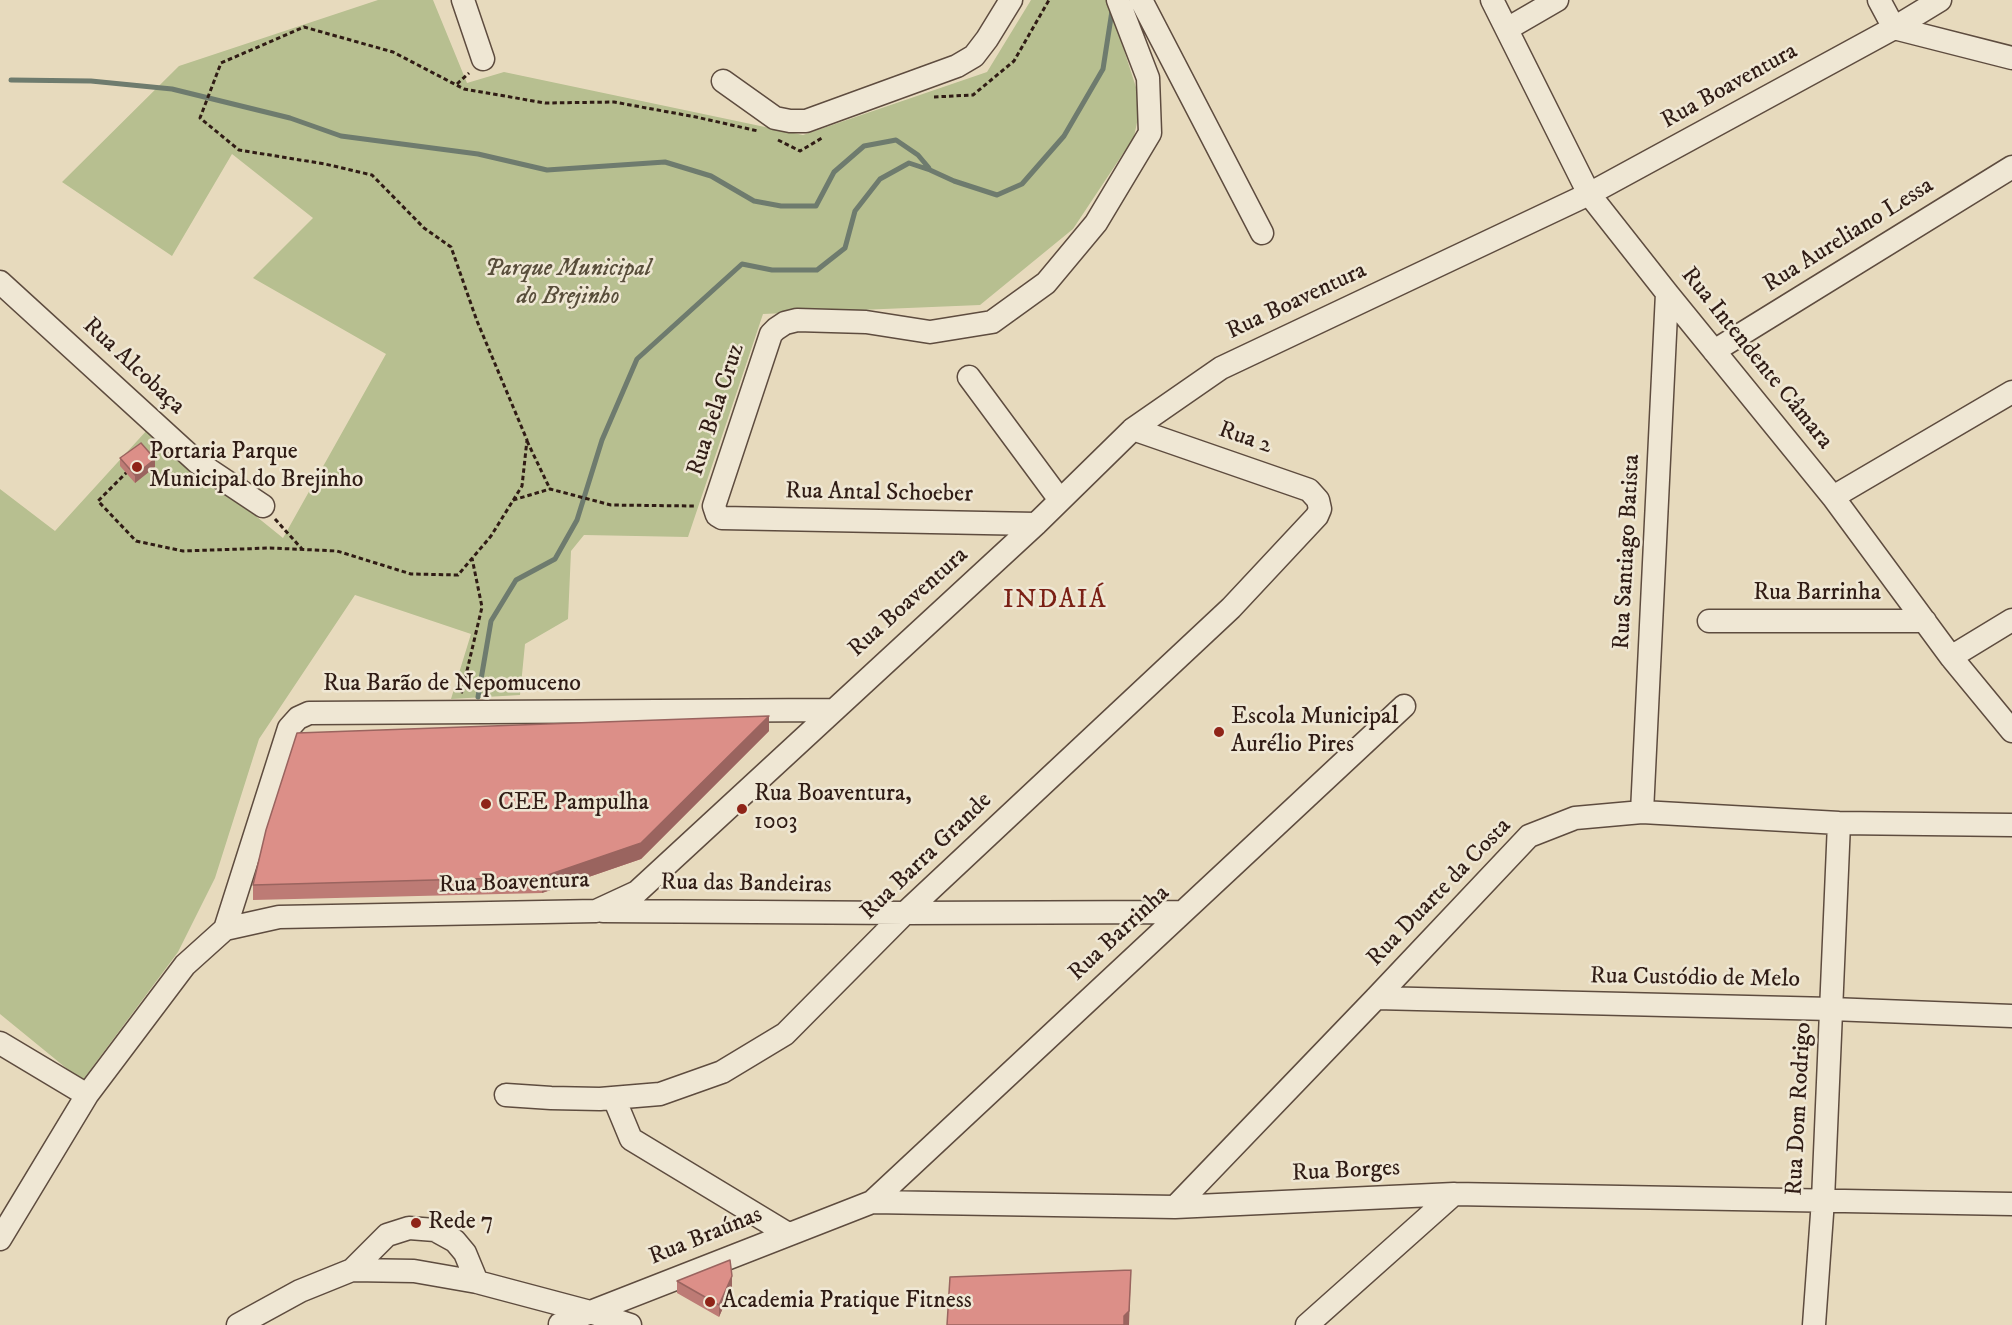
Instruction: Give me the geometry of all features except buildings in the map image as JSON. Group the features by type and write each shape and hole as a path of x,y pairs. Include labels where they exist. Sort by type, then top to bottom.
{"street":[{"path":"463,0 483,59"},
{"path":"723,81 775,118 790,121 806,120 957,66 974,56 1011,0"},
{"name":"Rua Bela Cruz","path":"718,512 771,334 785,323 797,320 866,322 930,332 992,322 1046,283 1096,223 1150,133 1148,78 1118,0"},
{"path":"1142,0 1262,233"},
{"name":"Rua Intendente Câmara","path":"1492,0 1589,194 1833,497 1951,657 2012,731"},
{"path":"1507,29 1557,0"},
{"path":"1879,0 1894,28 2012,58"},
{"name":"Rua Boaventura","path":"0,1239 87,1095 185,965 225,929 279,917 596,910 637,892 1036,524 1133,429 1221,368 1589,194 1894,28 1940,0"},
{"name":"Rua Aureliano Lessa","path":"1714,351 2012,167"},
{"name":"Rua Alcobaça","path":"0,282 197,462 263,506"},
{"name":"Rua Santiago Batista","path":"1642,812 1667,293"},
{"path":"969,377 1059,500"},
{"path":"1833,497 2012,392"},
{"name":"Rua 2","path":"1133,429 1309,490 1318,500 1320,509 1317,516"},
{"name":"Rua Antal Schoeber","path":"718,512 1036,524"},
{"name":"Rua Barra Grande","path":"506,1095 614,1098 660,1094 722,1072 785,1034 905,913 1231,608 1317,516"},
{"path":"1951,657 2012,620"},
{"name":"Rua Barrinha","path":"1709,621 1925,621"},
{"name":"Rua Barrinha","path":"872,1202 1404,706"},
{"name":"Rua Barão de Nepomuceno","path":"225,929 289,728 298,718 309,713 832,710"},
{"name":"Rua Duarte da Costa","path":"1175,1207 1529,836 1575,818 1642,812 1839,823 2012,825"},
{"name":"Rua Dom Rodrigo","path":"1814,1325 1823,1200 1839,823"},
{"name":"Rua das Bandeiras","path":"596,910 905,913 1183,912"},
{"name":"Rua Custódio de Melo","path":"1376,998 1831,1009 2012,1016"},
{"path":"0,1043 87,1095"},
{"path":"614,1098 631,1139 788,1234"},
{"path":"1307,1325 1454,1194"},
{"name":"Rua Borges","path":"872,1202 1175,1207 1454,1194 2012,1204"},
{"name":"Rua Braúnas","path":"562,1324 872,1202"},
{"path":"238,1325 300,1291 351,1270 387,1235 409,1228 435,1230 454,1241 465,1253 477,1282 562,1324"},
{"path":"351,1270 414,1271 477,1282 630,1325"}],"path":[{"path":"926,97 973,95 1014,61 1049,0"},
{"path":"550,489 477,321 451,247 424,228 372,175 325,164 239,150 200,118 221,63 304,27 393,52 464,89 545,104 614,102 761,132"},
{"path":"771,137 800,151 824,136"},
{"path":"133,466 98,501 136,541 183,552 270,548 337,551 411,574 458,574 491,536 522,486 527,440"},
{"path":"513,500 550,489 611,505 718,512"},
{"path":"263,506 302,549"},
{"path":"466,692 462,692 482,607 472,558"}],"green space":[{"name":"Parque Municipal do Brejinho","path":"378,0 433,0 467,83 504,72 803,135 987,72 1031,0 1108,0 1141,103 1134,137 1073,229 980,305 763,314 688,537 584,535 571,551 568,619 525,644 520,695 451,699 471,634 355,595 259,739 215,878 178,952 82,1081 0,1014 0,489 55,531 148,429 283,538 386,354 253,278 313,218 232,154 172,256 62,182 179,66"}],"waterway":[{"path":"478,697 491,621 516,580 555,559 577,520 602,440 637,359 742,264 772,270 817,270 845,248 855,211 880,179 909,163 997,195 1022,184 1064,136 1103,69 1112,11"},
{"path":"11,80 91,81 172,89 290,118 341,136 478,154 547,170 665,162 711,176 754,201 781,206 816,206 834,172 864,146 896,140 918,155 929,168"}],"place":[{"name":"Portaria Parque Municipal do Brejinho","path":"137,467"},
{"name":"Escola Municipal Aurélio Pires","path":"1219,732"},
{"name":"CEE Pampulha","path":"486,804"},
{"name":"Rua Boaventura, 1003","path":"742,809"},
{"name":"Rede 7","path":"416,1223"},
{"name":"Academia Pratique Fitness","path":"710,1302"}],"district":[{"name":"INDAIÁ","path":"1055,602"}]}
